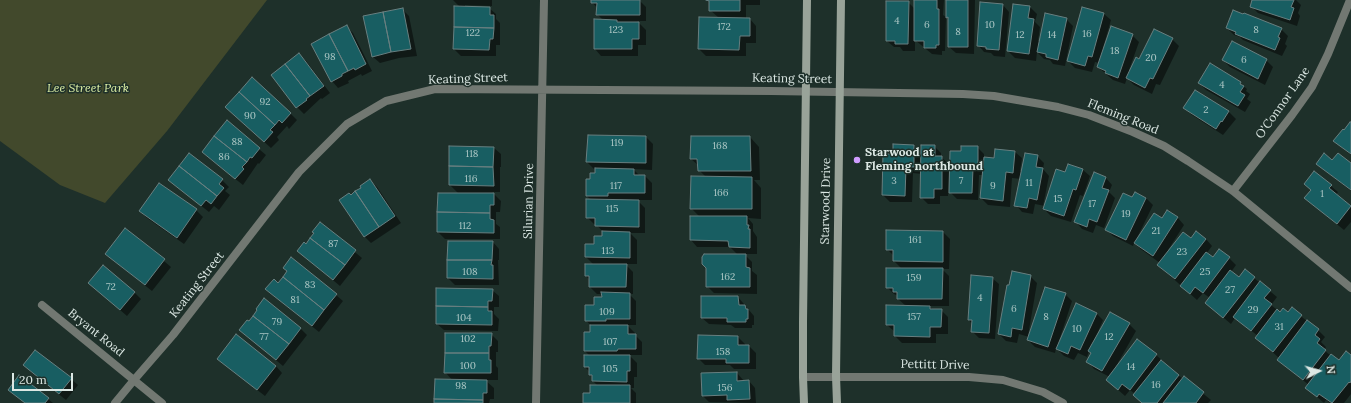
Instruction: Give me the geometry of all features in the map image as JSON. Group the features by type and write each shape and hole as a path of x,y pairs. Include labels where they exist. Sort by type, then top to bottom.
{"street":[{"name":"Silurian Drive","path":"536,403 544,0"},
{"name":"Starwood Drive","path":"804,403 807,0"},
{"name":"Starwood Drive","path":"837,403 836,376 841,0"},
{"name":"O'Connor Lane","path":"1233,191 1292,115 1312,86 1328,54 1350,0"},
{"name":"Keating Street","path":"116,403 173,335 299,172 347,124 386,101 435,90 840,92"},
{"name":"Fleming Road","path":"840,92 964,94 994,96 1058,106 1089,115 1164,146 1214,178 1233,191 1351,288"},
{"name":"Bryant Road","path":"42,305 162,403"},
{"name":"Pettitt Drive","path":"803,377 969,377 1003,380 1043,392 1063,403"}],"green space":[{"name":"Lee Street Park","path":"0,0 267,0 167,131 105,203 60,185 0,141"}],"building":[{"path":"591,0 640,0 640,15 596,15 597,3 591,3"},
{"path":"706,0 740,0 740,11 709,11 709,1"},
{"path":"914,0 937,0 937,9 939,9 939,45 936,45 936,48 924,48 924,41 914,41"},
{"path":"946,0 968,0 968,47 948,47 948,17 946,18"},
{"path":"1252,0 1294,0 1291,7 1294,8 1290,20 1250,7"},
{"path":"886,1 909,1 908,44 895,44 895,41 886,41"},
{"path":"980,2 1003,4 999,50 986,49 986,47 977,46"},
{"path":"1013,4 1030,6 1028,18 1034,19 1029,54 1007,51"},
{"path":"454,6 490,7 490,15 494,15 494,28 454,27"},
{"path":"1082,7 1104,13 1092,57 1088,56 1085,66 1067,61"},
{"path":"403,8 411,49 391,52 383,12"},
{"path":"1233,10 1282,28 1275,50 1235,34 1236,32 1226,28"},
{"path":"383,12 391,52 372,57 363,16"},
{"path":"1045,13 1067,18 1058,60 1046,57 1046,54 1037,52"},
{"path":"699,17 750,18 750,36 740,36 739,50 698,49"},
{"path":"594,19 617,20 617,22 639,22 639,39 632,39 632,49 594,49"},
{"path":"347,25 366,64 355,70 354,68 348,71 329,34"},
{"path":"1111,26 1133,34 1118,78 1105,73 1106,71 1097,67"},
{"path":"454,27 494,28 493,39 490,39 489,50 453,49"},
{"path":"1154,29 1173,38 1153,79 1150,78 1145,88 1126,78 1136,57 1139,59"},
{"path":"329,34 348,71 331,82 311,44"},
{"path":"1232,41 1267,59 1258,79 1222,60"},
{"path":"299,53 324,86 310,96 285,64"},
{"path":"1210,63 1241,82 1240,84 1244,86 1240,92 1245,95 1238,106 1198,83"},
{"path":"285,64 310,96 296,108 271,75"},
{"path":"252,77 291,113 282,123 279,120 275,125 239,92"},
{"path":"1195,90 1229,111 1216,129 1183,108"},
{"path":"239,92 275,125 270,130 273,132 264,142 225,107"},
{"path":"227,120 260,148 252,158 250,157 247,162 214,136"},
{"path":"1351,122 1351,154 1333,141"},
{"path":"588,135 646,136 646,163 586,162"},
{"path":"214,136 247,162 242,167 244,169 235,179 202,152"},
{"path":"691,136 750,136 751,171 698,171 697,159 690,159"},
{"path":"893,144 914,145 914,167 906,167 905,196 882,195 883,154 893,154"},
{"path":"921,145 935,145 935,156 942,156 942,189 934,189 934,198 920,198"},
{"path":"449,146 494,147 493,167 449,166"},
{"path":"961,146 978,146 978,169 973,168 972,193 949,193 950,151 961,151"},
{"path":"995,149 1015,151 1013,173 1006,172 1003,201 980,198 984,157 994,158"},
{"path":"189,153 223,179 219,184 224,188 217,196 179,166"},
{"path":"1025,153 1038,155 1036,167 1043,168 1037,200 1029,198 1027,208 1014,206"},
{"path":"1324,153 1332,160 1338,153 1351,163 1351,190 1316,164"},
{"path":"1068,164 1083,169 1076,190 1073,189 1064,216 1043,209 1056,169 1065,172"},
{"path":"179,166 217,196 211,204 206,200 201,206 168,180"},
{"path":"449,166 493,167 494,186 449,185"},
{"path":"595,168 634,169 634,175 645,175 645,193 608,193 608,196 586,196 586,179 590,179 590,173 595,173"},
{"path":"1314,171 1332,185 1329,188 1351,206 1337,224 1304,198 1311,190 1304,184"},
{"path":"1094,172 1106,177 1102,188 1109,190 1097,222 1089,219 1087,227 1074,222"},
{"path":"691,176 752,177 752,209 690,209"},
{"path":"370,179 395,216 379,227 355,191 361,188 360,186"},
{"path":"159,183 197,209 177,238 139,211"},
{"path":"355,191 379,227 364,237 339,200 349,193 351,195"},
{"path":"1135,192 1146,198 1126,240 1105,230 1123,193 1132,197"},
{"path":"438,193 494,193 494,205 490,205 490,213 437,212"},
{"path":"586,199 639,200 639,227 595,226 595,218 586,218"},
{"path":"1167,210 1178,217 1153,256 1134,243 1154,213 1162,218"},
{"path":"437,212 490,213 490,219 494,220 494,233 437,232"},
{"path":"690,216 747,216 747,225 749,225 748,229 750,229 750,248 729,247 728,241 690,240"},
{"path":"320,222 356,250 345,265 310,238 314,233 312,232"},
{"path":"125,228 165,259 145,285 105,254"},
{"path":"886,230 943,231 943,262 893,261 893,250 886,250"},
{"path":"602,231 630,232 630,258 585,257 585,244 594,244 594,236 602,236"},
{"path":"1196,231 1206,239 1175,279 1157,265 1183,232 1191,238"},
{"path":"310,238 345,265 333,280 297,251 304,242 306,244"},
{"path":"448,241 493,241 492,260 447,260"},
{"path":"1219,249 1230,257 1203,293 1195,287 1190,294 1180,286 1206,252 1213,257"},
{"path":"704,254 746,254 746,267 750,268 750,287 706,287 706,268 702,264 702,257"},
{"path":"291,257 337,294 324,310 283,277 287,271 283,268"},
{"path":"447,260 492,260 491,265 493,265 493,279 447,278"},
{"path":"585,264 627,264 626,287 589,287 589,276 585,276"},
{"path":"103,265 135,292 120,310 88,283"},
{"path":"886,268 943,268 942,299 897,299 897,292 893,292 893,288 886,288"},
{"path":"1245,269 1255,277 1223,318 1205,303 1230,270 1239,277"},
{"path":"1012,271 1031,275 1022,330 1012,328 1011,337 998,334 1007,285 1009,285"},
{"path":"971,275 993,277 989,333 971,332 972,320 968,320"},
{"path":"283,277 324,310 312,326 265,289 274,279 278,283"},
{"path":"1260,281 1271,290 1264,298 1272,304 1251,331 1233,317"},
{"path":"1045,287 1066,293 1048,347 1027,340"},
{"path":"436,288 493,289 492,301 488,301 488,307 436,306"},
{"path":"601,292 630,293 630,319 585,321 585,305 594,305 594,297 602,297"},
{"path":"701,296 738,296 739,305 745,305 746,309 748,309 748,319 746,319 746,322 727,322 727,318 701,318"},
{"path":"264,298 301,328 289,344 253,316"},
{"path":"1076,303 1097,313 1080,350 1071,346 1068,354 1056,349"},
{"path":"886,305 930,306 930,309 942,309 941,327 930,327 930,337 894,336 894,325 886,325"},
{"path":"436,306 488,307 488,311 492,311 492,325 436,324"},
{"path":"1292,307 1302,315 1273,352 1255,338 1277,309 1280,312 1283,308 1288,312"},
{"path":"1110,312 1130,323 1102,371 1086,362 1091,353 1088,351"},
{"path":"253,316 289,344 276,360 239,330 247,320 249,321"},
{"path":"1307,320 1319,329 1315,335 1320,339 1317,343 1326,350 1303,380 1277,360"},
{"path":"590,325 628,325 628,334 636,334 636,349 618,349 617,351 584,351 584,332 590,332"},
{"path":"445,333 492,333 489,353 445,353"},
{"path":"236,334 276,366 257,390 217,359"},
{"path":"698,335 738,336 738,345 749,345 749,363 726,363 726,359 697,359"},
{"path":"1137,339 1157,354 1130,390 1122,384 1118,390 1106,380"},
{"path":"35,350 72,378 59,394 23,365"},
{"path":"1346,351 1351,355 1351,381 1332,403 1319,394 1317,397 1305,388 1331,354 1339,360"},
{"path":"445,353 489,353 489,360 491,360 491,373 444,373"},
{"path":"584,355 630,355 630,371 627,371 627,382 592,381 592,375 589,375 589,367 584,367"},
{"path":"1161,360 1179,375 1157,403 1142,403 1133,395"},
{"path":"737,372 737,381 749,380 750,399 727,400 727,395 702,396 701,373"},
{"path":"19,375 49,398 45,403 25,403 8,390"},
{"path":"1184,376 1204,392 1196,403 1163,403"},
{"path":"435,379 487,380 487,393 483,393 483,400 434,399"},
{"path":"590,385 630,385 630,403 583,403 583,393 590,393"},
{"path":"434,399 483,400 483,403 434,403"}],"place":[{"name":"Starwood at Fleming northbound","path":"857,160"}]}
